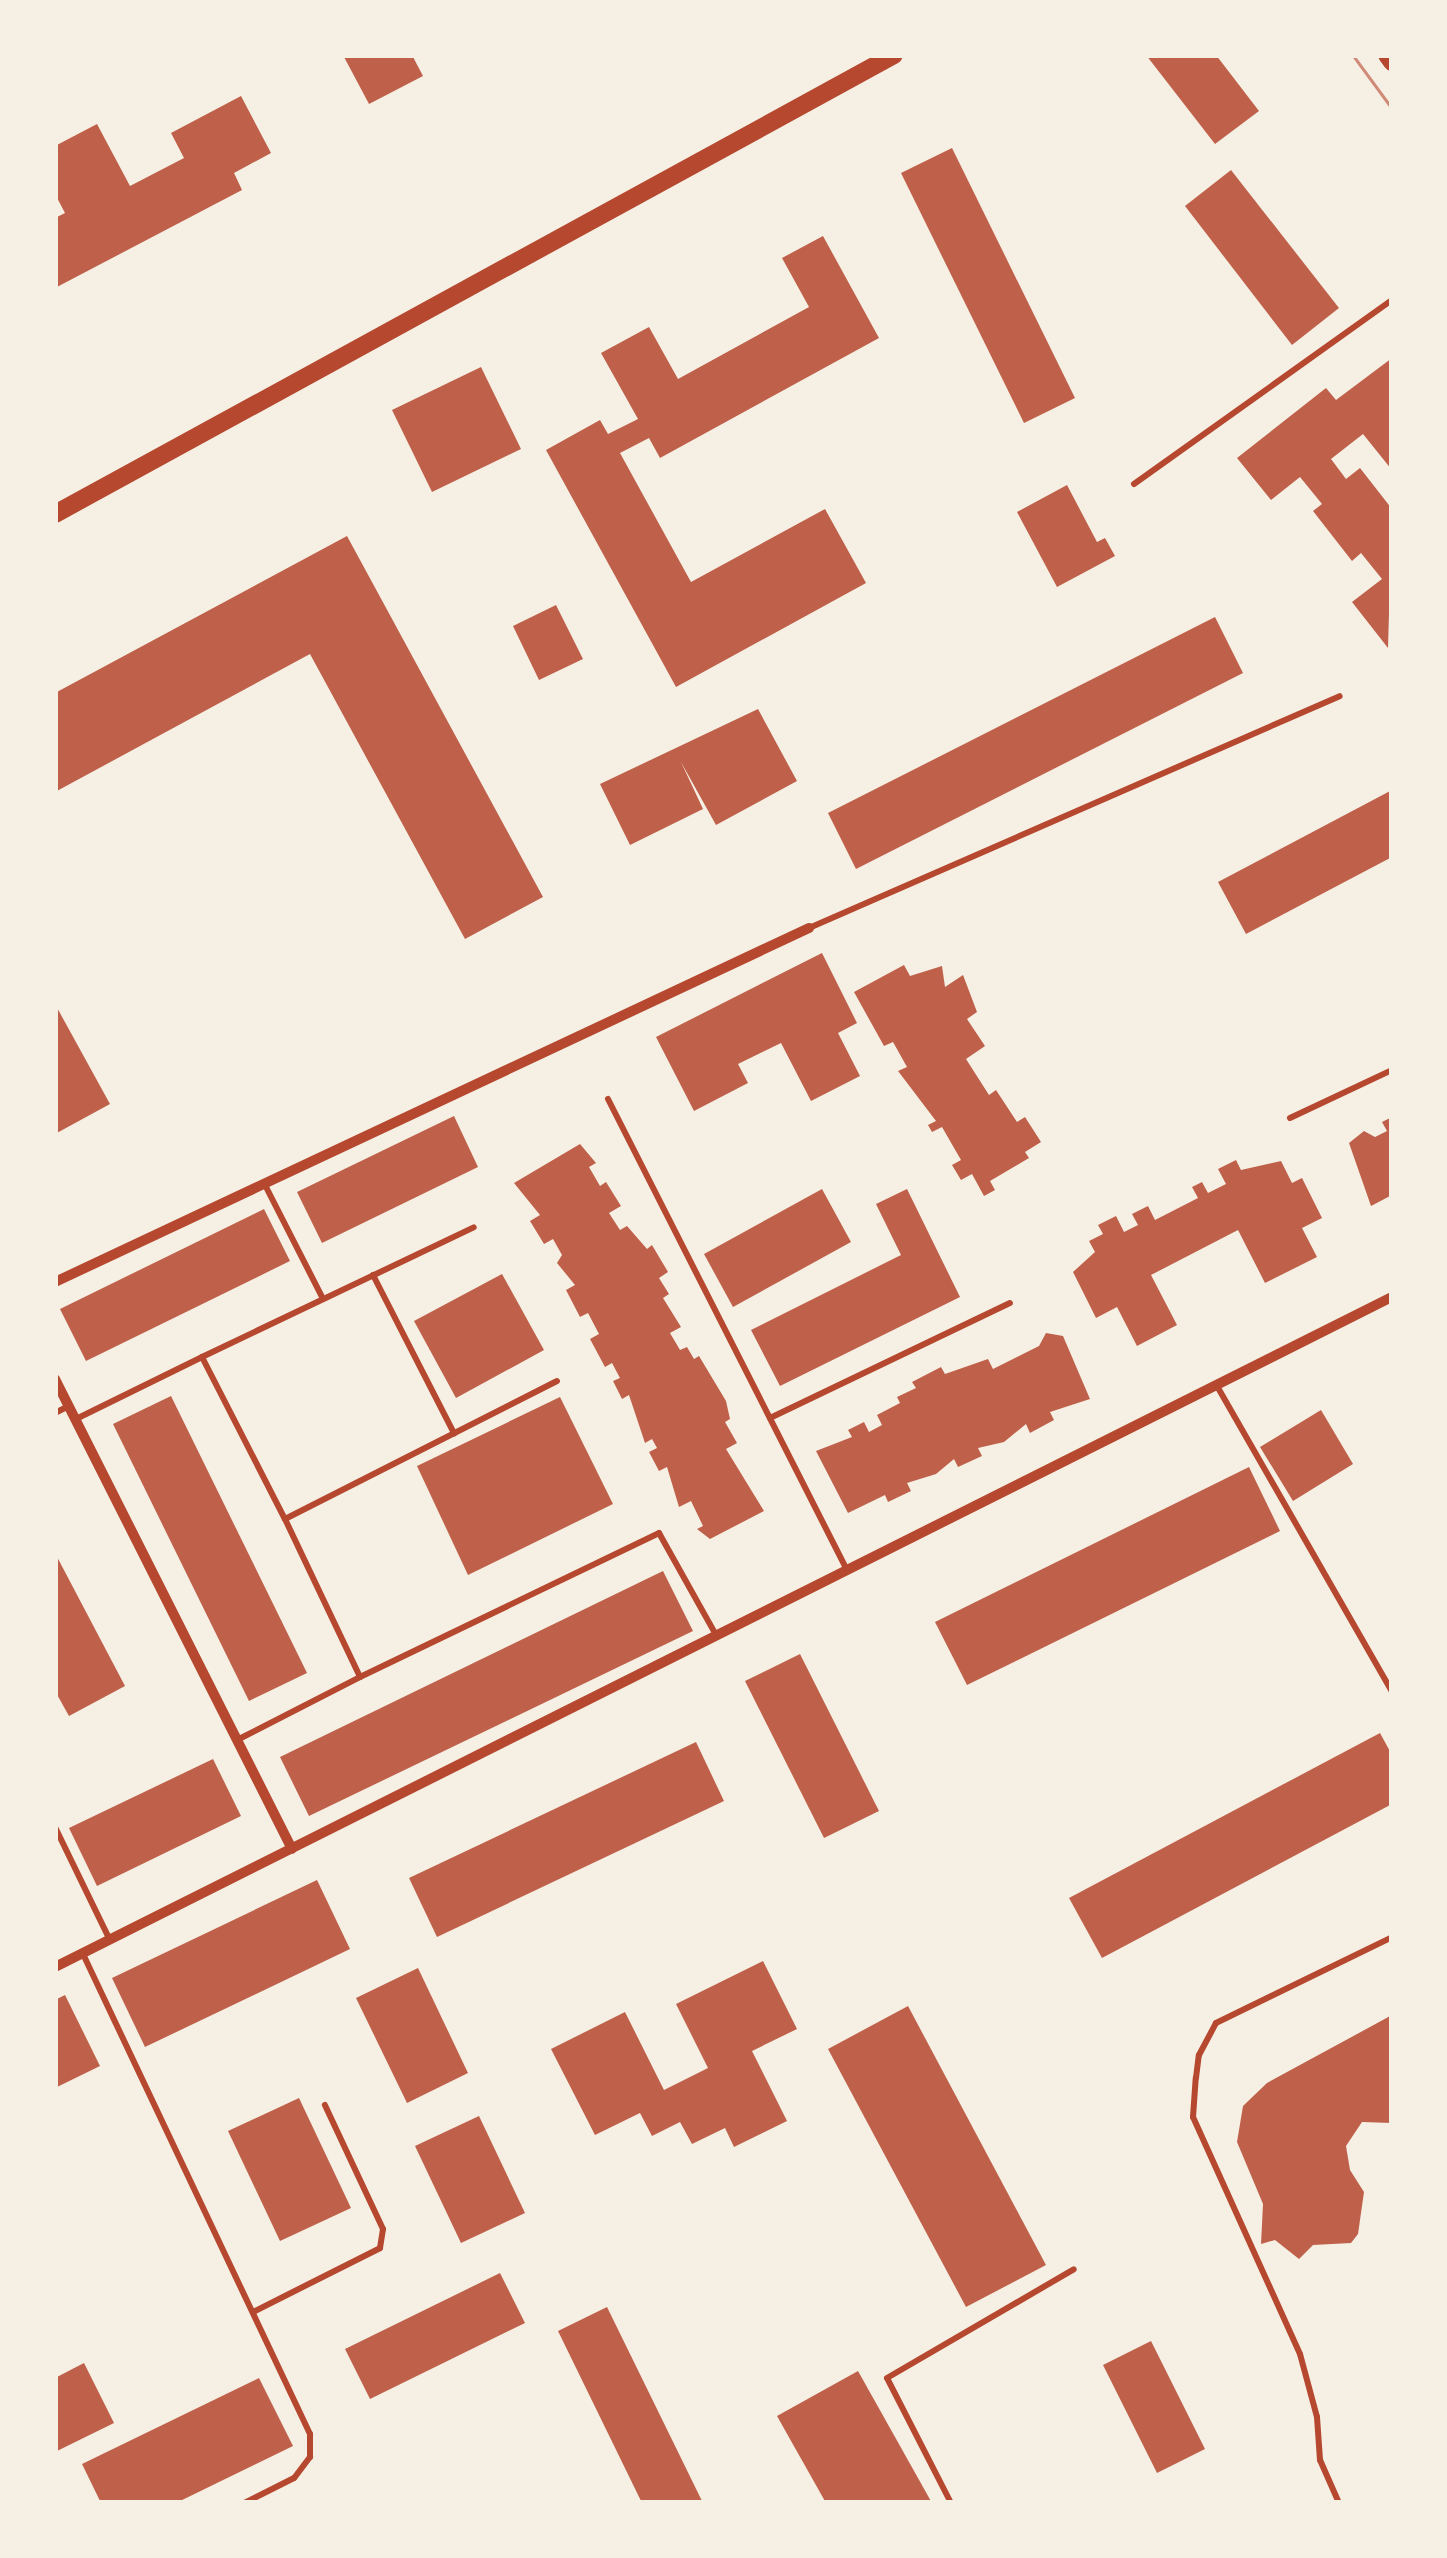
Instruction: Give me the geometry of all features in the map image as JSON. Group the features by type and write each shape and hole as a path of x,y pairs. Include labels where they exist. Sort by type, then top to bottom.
{"street":[{"path":"55,514 894,55"},
{"path":"1387,55 1392,62"},
{"path":"55,1282 809,928"},
{"path":"55,1967 1392,1297"},
{"path":"55,1379 292,1849"}],"lane":[{"path":"1134,484 1392,300"},
{"path":"809,928 1340,696"},
{"path":"1290,1118 1392,1070"},
{"path":"608,1099 847,1570"},
{"path":"263,1182 324,1299"},
{"path":"75,1419 474,1228"},
{"path":"373,1275 454,1433"},
{"path":"770,1418 1010,1303"},
{"path":"202,1358 360,1677"},
{"path":"284,1519 557,1382"},
{"path":"1216,1385 1392,1691"},
{"path":"55,1413 68,1406"},
{"path":"237,1740 658,1533 717,1636"},
{"path":"55,1826 110,1940"},
{"path":"1338,2503 1320,2460 1317,2416 1300,2354 1193,2118 1196,2078 1199,2055 1216,2023 1392,1937"},
{"path":"83,1953 310,2434 310,2458 294,2478 244,2503"},
{"path":"252,2312 380,2248 383,2229 324,2104"},
{"path":"951,2503 887,2378 1074,2269"}],"building":[{"path":"343,55 412,55 423,76 369,104"},
{"path":"1146,55 1216,55 1259,111 1215,144"},
{"path":"241,96 271,153 234,173 242,190 55,288 55,218 65,213 55,194 55,146 97,124 130,186 184,158 171,133"},
{"path":"952,148 1075,398 1024,423 901,173"},
{"path":"1231,170 1339,308 1292,345 1185,206"},
{"path":"823,236 879,338 660,458 649,438 620,453 691,582 825,509 866,583 676,687 546,450 600,420 608,434 638,419 601,353 649,327 678,379 809,307 782,258"},
{"path":"1392,358 1392,470 1363,434 1331,459 1346,479 1360,468 1392,509 1388,648 1352,602 1382,579 1361,553 1352,561 1313,511 1322,504 1300,477 1271,500 1237,458 1326,388 1336,400"},
{"path":"481,367 521,449 432,492 392,410"},
{"path":"1067,485 1097,542 1105,538 1115,556 1057,587 1017,512"},
{"path":"347,536 543,897 465,939 310,654 55,792 55,693"},
{"path":"556,605 583,659 539,680 513,626"},
{"path":"1215,617 1243,673 856,869 828,813"},
{"path":"758,709 797,781 716,825 681,762 703,809 630,845 600,784"},
{"path":"1392,790 1392,857 1246,934 1218,882"},
{"path":"822,953 857,1023 838,1033 860,1076 811,1101 781,1043 738,1064 748,1083 694,1111 656,1037"},
{"path":"904,965 910,976 942,966 945,987 963,975 977,1012 967,1019 985,1046 966,1059 989,1095 996,1090 1017,1122 1025,1117 1041,1142 1025,1152 1029,1158 990,1181 995,1190 984,1196 972,1174 961,1180 952,1165 961,1160 942,1127 932,1132 928,1125 936,1121 898,1071 907,1067 893,1042 884,1046 854,992"},
{"path":"55,1004 110,1104 55,1134"},
{"path":"454,1116 478,1167 322,1243 297,1192"},
{"path":"1392,1117 1392,1195 1371,1206 1349,1143 1364,1131 1375,1137 1387,1131 1382,1122"},
{"path":"580,1144 596,1163 589,1167 600,1186 606,1182 621,1206 609,1213 620,1230 627,1226 647,1249 652,1245 668,1272 659,1278 669,1294 663,1298 681,1327 670,1333 680,1350 687,1347 694,1359 699,1356 726,1401 730,1419 725,1422 737,1443 726,1449 764,1511 710,1539 697,1529 703,1526 691,1501 679,1507 667,1467 659,1471 649,1452 657,1448 652,1439 645,1443 629,1395 622,1399 613,1381 620,1378 612,1363 605,1367 590,1339 599,1334 588,1313 580,1317 566,1290 575,1285 557,1263 562,1255 553,1239 544,1244 530,1221 540,1215 514,1183"},
{"path":"1236,1160 1241,1170 1281,1161 1292,1183 1302,1178 1322,1218 1302,1228 1317,1257 1265,1283 1238,1230 1151,1275 1177,1325 1137,1346 1117,1307 1096,1318 1073,1272 1095,1252 1089,1241 1103,1234 1098,1225 1116,1216 1124,1232 1138,1225 1132,1214 1148,1206 1155,1220 1198,1198 1192,1187 1202,1182 1208,1193 1226,1184 1218,1169"},
{"path":"822,1189 851,1242 733,1307 704,1254"},
{"path":"907,1189 960,1297 780,1386 751,1330 901,1255 876,1204"},
{"path":"264,1209 290,1261 86,1361 60,1309"},
{"path":"502,1274 544,1350 456,1398 414,1321"},
{"path":"1046,1333 1063,1336 1090,1399 1050,1412 1054,1420 1030,1433 1026,1424 1004,1442 978,1448 982,1456 958,1467 954,1459 936,1474 907,1483 911,1491 888,1502 885,1495 848,1513 816,1451 852,1437 848,1430 864,1422 869,1432 882,1425 877,1415 900,1403 897,1397 916,1388 912,1382 941,1367 945,1374 988,1359 993,1369 1039,1346"},
{"path":"171,1396 307,1673 249,1701 113,1424"},
{"path":"560,1397 613,1504 468,1575 417,1466"},
{"path":"1321,1410 1353,1464 1293,1501 1260,1447"},
{"path":"1249,1467 1280,1531 967,1685 935,1622"},
{"path":"55,1553 125,1686 69,1716 55,1691"},
{"path":"663,1571 693,1631 309,1816 280,1757"},
{"path":"800,1654 879,1811 824,1838 745,1681"},
{"path":"1380,1733 1392,1755 1392,1804 1102,1958 1069,1898"},
{"path":"696,1742 724,1801 437,1937 409,1878"},
{"path":"213,1759 241,1816 97,1886 69,1828"},
{"path":"317,1880 350,1949 145,2047 112,1978"},
{"path":"763,1961 797,2029 752,2051 787,2121 734,2147 725,2128 692,2144 680,2122 652,2136 640,2113 595,2135 551,2049 625,2012 664,2090 708,2068 676,2004"},
{"path":"418,1968 468,2073 407,2103 356,1998"},
{"path":"65,1995 100,2066 55,2088 55,2000"},
{"path":"908,2006 1046,2265 966,2307 828,2049"},
{"path":"1392,2015 1392,2123 1362,2122 1346,2146 1350,2170 1364,2192 1358,2234 1351,2243 1313,2245 1299,2259 1275,2240 1261,2244 1263,2204 1237,2142 1243,2106 1267,2083"},
{"path":"299,2098 351,2208 280,2241 228,2131"},
{"path":"479,2116 525,2213 461,2243 415,2146"},
{"path":"500,2273 525,2323 370,2399 345,2349"},
{"path":"607,2307 703,2503 642,2503 558,2331"},
{"path":"1151,2341 1205,2449 1157,2473 1103,2365"},
{"path":"84,2363 114,2423 55,2452 55,2378"},
{"path":"858,2371 932,2503 826,2503 777,2416"},
{"path":"259,2378 293,2446 176,2503 101,2503 82,2464"}],"tram line":[{"path":"1353,55 1392,108"}]}
